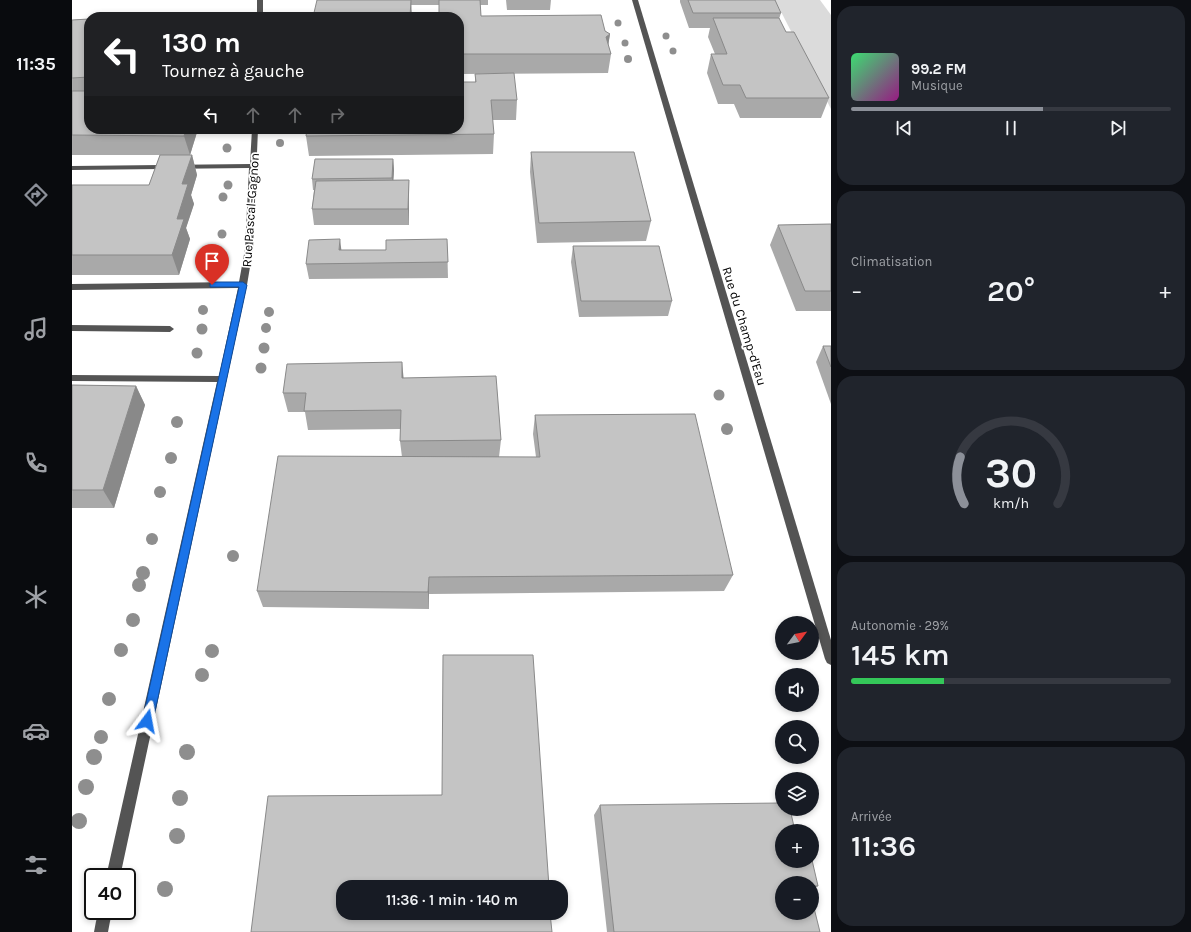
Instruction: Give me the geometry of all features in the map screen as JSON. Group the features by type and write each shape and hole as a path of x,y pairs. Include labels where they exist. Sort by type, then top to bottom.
{"street":[{"path":"260,0 260,12"},
{"name":"Rue du Champ-d'Eau","path":"635,0 831,659"},
{"name":"Rue Pascal-Gagnon","path":"115,868 243,285 249,250 255,134"},
{"path":"72,168 253,166"},
{"path":"72,287 243,285"},
{"path":"72,328 170,328"},
{"path":"72,378 223,379"},
{"path":"101,932 104,920"}],"shaded area":[{"path":"775,0 820,0 831,15 831,109"}],"building":[{"path":"317,0 411,0 410,12 314,12"},
{"path":"439,0 480,0 481,16 601,15 605,31 610,34 606,37 611,54 464,54 464,12 439,12"},
{"path":"688,0 775,0 781,13 693,13"},
{"path":"713,18 779,18 786,32 794,32 829,98 746,98 740,85 723,85 711,54 727,54"},
{"path":"84,19 84,77 72,78 72,20"},
{"path":"514,73 517,100 491,100 494,134 306,136 306,134 464,134 464,82 476,82 475,74"},
{"path":"72,91 84,91 84,134 185,134 184,136 72,135"},
{"path":"531,152 634,152 651,221 539,223"},
{"path":"160,155 192,155 182,184 188,184 177,219 184,219 172,255 72,255 72,185 149,185"},
{"path":"315,159 393,159 392,178 312,179"},
{"path":"409,180 408,209 312,209 316,181"},
{"path":"831,224 831,291 805,291 778,225"},
{"path":"340,239 339,250 386,250 386,240 447,239 448,262 306,264 309,240"},
{"path":"573,246 659,246 672,301 581,301"},
{"path":"823,346 831,346 831,367"},
{"path":"402,362 402,378 496,376 501,440 400,441 401,410 304,411 306,393 283,393 287,364"},
{"path":"72,385 136,386 103,490 72,490"},
{"path":"695,414 733,575 429,577 428,592 257,591 278,456 540,457 535,415"},
{"path":"443,655 533,655 549,880 336,880 336,920 551,920 552,932 251,932 268,796 442,795"},
{"path":"775,803 775,816 792,816 793,824 775,824 775,868 814,868 816,876 775,876 775,920 817,920 820,932 614,932 600,805"}],"route":[{"path":"147,721 243,285 212,285"}]}
